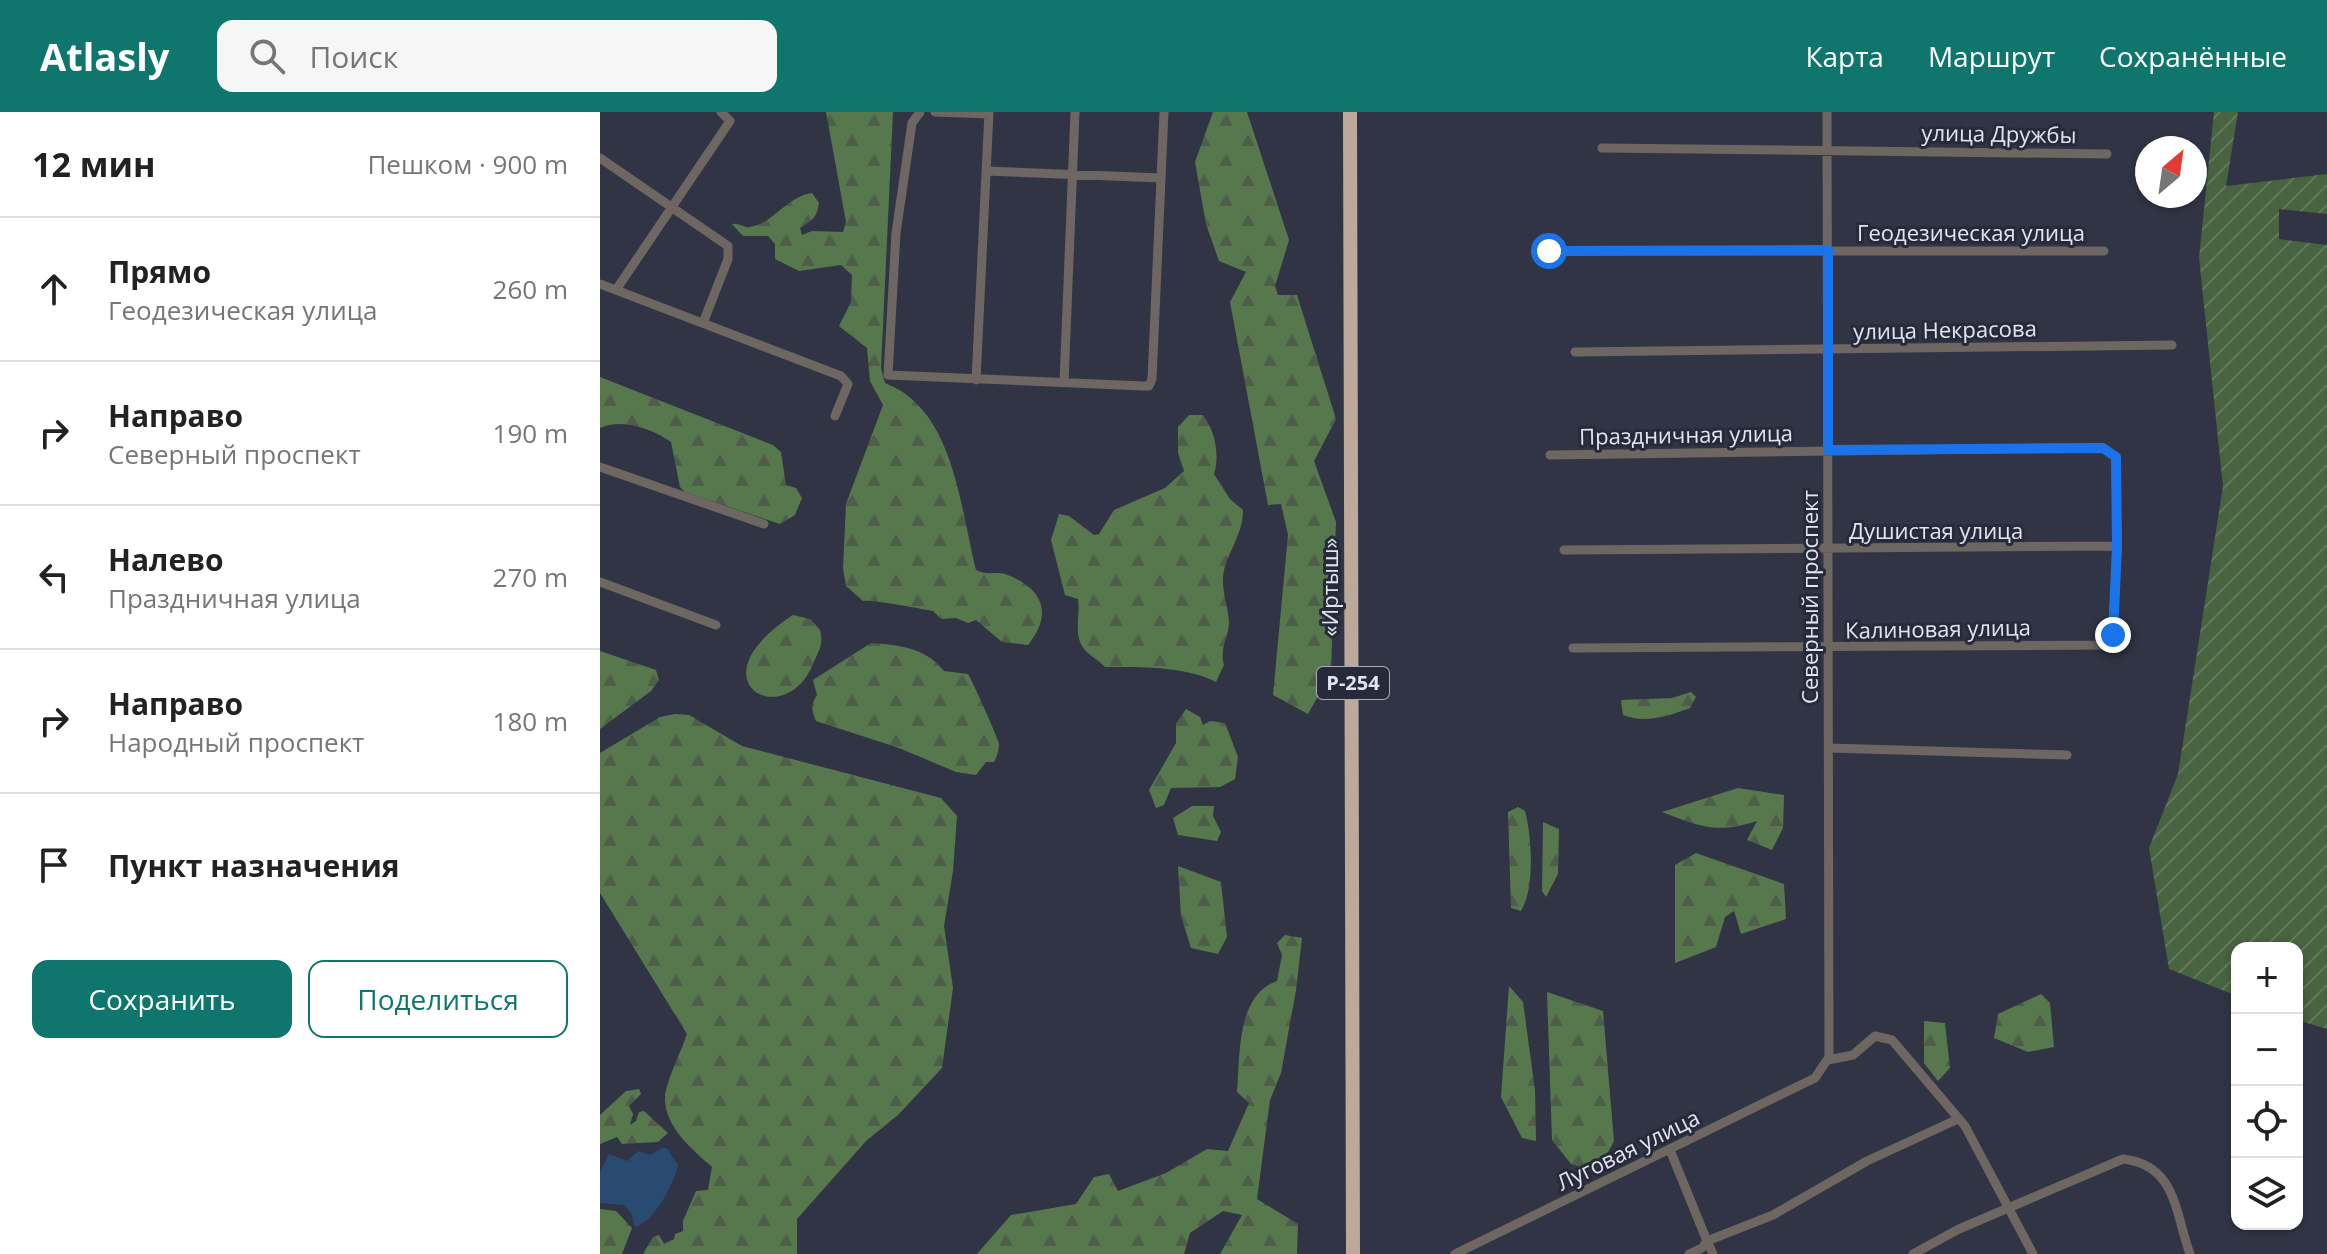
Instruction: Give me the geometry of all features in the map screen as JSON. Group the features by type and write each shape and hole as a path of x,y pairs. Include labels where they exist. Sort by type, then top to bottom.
{"highway":[{"name":"«Иртыш»","path":"1350,112 1353,1254"}],"street":[{"path":"616,290 730,121 721,112"},
{"path":"920,112 912,123 896,233 886,371 893,377 1143,386 1149,386 1152,379 1164,112"},
{"path":"935,112 989,113 976,380"},
{"path":"1064,382 1075,112"},
{"name":"Северный проспект","path":"1827,112 1828,1060"},
{"name":"улица Дружбы","path":"1602,148 1827,148 2107,154"},
{"path":"600,158 731,251 703,323"},
{"path":"986,171 1161,178"},
{"name":"Геодезическая улица","path":"1549,251 2104,251"},
{"path":"600,284 841,376 848,384 835,416"},
{"name":"улица Некрасова","path":"1575,352 2172,345"},
{"name":"Праздничная улица","path":"1550,455 2077,448 2111,451 2116,457 2117,546"},
{"path":"600,467 764,524"},
{"name":"Душистая улица","path":"1564,550 2117,546"},
{"name":"Калиновая улица","path":"1573,648 2107,645 2111,642 2117,546"},
{"path":"600,582 716,625"},
{"path":"1829,748 2067,755"},
{"path":"1828,1060 1844,1059 1875,1036 1886,1035 1958,1119 2033,1254"},
{"name":"Луговая улица","path":"1455,1254 1815,1078 1828,1060"},
{"path":"1689,1254 1702,1248 1707,1241 1773,1215 1867,1161 1958,1119"},
{"path":"1670,1150 1713,1254"},
{"path":"1913,1254 1959,1229 2009,1211 2116,1160 2142,1162 2156,1171 2183,1222 2190,1254"}],"green space":[{"path":"826,112 893,112 881,368 885,383 908,396 926,414 940,437 958,490 976,570 1005,574 1036,594 1042,613 1036,634 1028,645 1002,642 976,620 968,623 956,618 941,619 933,611 863,601 846,586 843,568 846,504 883,405 870,381 867,348 839,326 851,302 852,275 841,265 799,271 775,259 775,244 768,236 743,236 732,224 758,225 795,199 812,193 819,203 818,209 813,219 800,228 802,235 812,231 843,232 846,222"},
{"path":"1213,112 1247,112 1289,240 1275,286 1278,295 1297,295 1336,419 1314,461 1336,522 1331,673 1308,714 1273,695 1288,535 1281,504 1268,505 1230,302 1246,272 1219,261 1206,224 1195,162"},
{"path":"2214,112 2238,112 2226,186 2327,174 2327,214 2279,209 2279,239 2327,245 2327,1029 2303,1022 2303,942 2231,942 2231,994 2169,969 2149,848 2178,774 2223,486 2199,258 2204,208 2207,208"},
{"path":"600,377 773,445 781,452 786,485 796,488 802,498 795,515 780,524 685,492 680,487 671,442 637,426 618,424 600,428"},
{"path":"1189,415 1203,415 1207,421 1216,451 1214,474 1230,499 1243,510 1239,533 1224,570 1229,627 1223,653 1224,665 1216,682 1176,670 1105,667 1089,654 1079,638 1078,599 1065,595 1051,540 1059,514 1069,516 1094,535 1099,534 1114,510 1165,488 1184,471 1178,453 1178,427"},
{"path":"793,615 810,619 820,630 820,648 800,684 784,695 767,696 754,690 747,678 749,661 763,639"},
{"path":"871,643 912,649 929,657 944,671 968,674 999,744 994,762 986,762 976,775 956,772 899,748 816,721 812,707 817,695 813,680"},
{"path":"600,651 656,670 659,680 651,691 600,729"},
{"path":"1691,692 1696,697 1690,708 1682,711 1648,719 1623,715 1621,700 1672,698"},
{"path":"1186,709 1200,717 1203,725 1210,721 1225,723 1238,757 1235,779 1220,787 1171,788 1164,805 1156,808 1149,790 1176,743 1176,724"},
{"path":"689,715 742,746 941,798 957,816 953,871 944,926 953,988 942,1068 898,1115 866,1141 797,1219 797,1254 643,1254 653,1237 659,1235 664,1244 683,1231 683,1221 696,1191 708,1190 712,1167 675,1129 665,1100 667,1086 687,1034 600,893 600,753 660,717"},
{"path":"1738,788 1784,795 1783,828 1772,850 1747,840 1757,821 1719,828 1688,822 1662,812"},
{"path":"1192,806 1214,806 1213,816 1221,832 1217,841 1178,835 1173,818"},
{"path":"1518,807 1525,811 1531,848 1529,889 1521,911 1511,908 1508,812"},
{"path":"1543,822 1559,829 1558,874 1546,897 1542,891"},
{"path":"1696,853 1784,884 1786,919 1741,934 1734,911 1725,917 1716,947 1675,963 1675,865"},
{"path":"1178,866 1221,882 1227,937 1218,954 1191,948 1181,916"},
{"path":"1285,935 1302,938 1281,1073 1270,1100 1257,1199 1298,1224 1297,1254 1220,1254 1242,1215 1223,1211 1190,1233 1184,1254 977,1254 1011,1215 1076,1204 1094,1177 1109,1174 1118,1191 1166,1173 1207,1149 1228,1151 1249,1103 1237,1092 1240,1045 1247,1013 1264,988 1277,981 1282,955 1277,943"},
{"path":"1509,986 1523,1002 1535,1090 1536,1141 1522,1138 1501,1097"},
{"path":"1547,992 1603,1011 1614,1141 1601,1165 1591,1171 1571,1164 1552,1140"},
{"path":"2041,994 2050,1003 2054,1047 2028,1052 1994,1038 1998,1014"},
{"path":"1924,1021 1945,1023 1950,1068 1938,1081 1924,1063"},
{"path":"639,1089 641,1094 629,1106 633,1114 630,1125 636,1121 639,1112 644,1111 668,1133 658,1142 622,1144 617,1137 600,1144 600,1115 626,1091"},
{"path":"600,1209 616,1211 632,1228 622,1254 600,1254"}],"water":[{"path":"667,1148 678,1165 676,1173 656,1210 635,1227 631,1213 624,1205 600,1203 600,1172 609,1154 627,1161 638,1151 650,1155"}],"route":[{"path":"1549,251 1828,250 1828,450 2103,448 2111,451 2116,457 2117,546 2113,635"}]}
